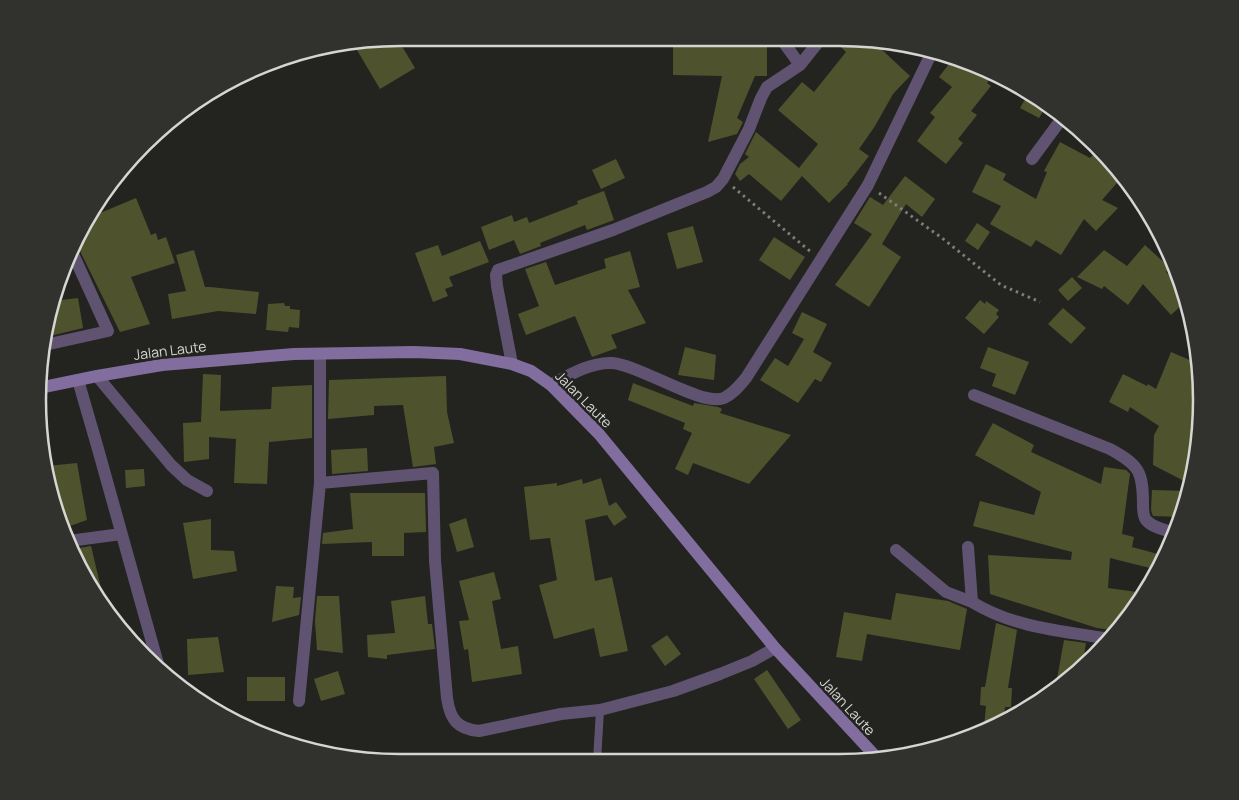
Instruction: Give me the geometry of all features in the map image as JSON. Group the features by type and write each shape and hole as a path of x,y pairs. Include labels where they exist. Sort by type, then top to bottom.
{"street":[{"path":"786,46 800,65"},
{"path":"512,364 497,286 496,274 498,270 612,230 716,187 723,179 749,129 767,87 800,65 815,46"},
{"path":"551,385 568,375 594,365 610,363 625,366 684,391 711,399 725,398 734,392 746,378 868,185 929,58"},
{"path":"1032,159 1059,123"},
{"path":"51,344 108,331 76,260"},
{"name":"Jalan Laute","path":"47,386 162,365 294,354 414,352 451,354 512,364 531,371 551,385 599,434 775,648 872,752"},
{"path":"299,701 320,484 320,354"},
{"path":"97,376 171,465 188,480 207,492"},
{"path":"78,380 155,655"},
{"path":"974,395 1110,449 1130,460 1137,469 1143,487 1143,512 1145,520 1155,527 1168,531"},
{"path":"320,484 433,473 435,561 448,710 456,722 466,730 479,731 561,714 600,710 673,691 752,661 775,648"},
{"path":"75,540 121,534"},
{"path":"968,547 972,602"},
{"path":"896,550 946,592 972,602 988,612 1012,621 1040,628 1101,637"}],"lane":[{"path":"598,754 600,710"}],"path":[{"path":"723,179 820,260"},
{"path":"868,185 942,238 1001,286 1040,302"}],"building":[{"path":"402,46 415,68 380,89 356,49"},
{"path":"673,46 767,46 767,76 755,76 737,118 743,122 737,134 708,142 722,76 673,75"},
{"path":"840,46 881,49 910,76 893,94 875,126 859,149 869,156 848,184 829,203 802,176 781,201 749,174 740,181 735,174 740,164 749,157 745,154 756,132 799,168 818,144 778,110 802,82 814,92 846,52"},
{"path":"949,64 989,80 987,83 991,86 971,111 977,115 958,139 963,143 946,164 917,141 935,117 930,113 952,87 939,77"},
{"path":"1025,99 1043,111 1039,118 1020,108"},
{"path":"1060,142 1090,158 1093,155 1118,182 1102,200 1118,208 1096,231 1084,219 1061,255 1036,240 1031,247 990,224 1001,206 972,192 986,164 1006,174 1003,180 1036,199 1047,172 1044,171"},
{"path":"616,159 625,178 601,189 592,170"},
{"path":"905,176 935,199 922,217 906,204 882,244 901,257 869,307 835,285 872,234 854,223 870,197 883,205"},
{"path":"604,191 614,220 587,230 585,225 540,243 541,246 520,254 514,240 489,250 481,227 512,215 514,222 527,217 529,223 578,204 577,201"},
{"path":"136,198 151,235 156,233 158,240 166,237 175,263 131,277 150,324 120,332 80,251 100,213"},
{"path":"977,223 990,232 978,250 965,241"},
{"path":"693,226 703,262 677,269 667,233"},
{"path":"774,237 805,257 790,280 759,260"},
{"path":"480,241 489,262 449,277 453,286 445,289 448,296 433,302 415,253 438,245 442,256"},
{"path":"1145,245 1165,264 1168,270 1166,272 1171,277 1180,306 1171,315 1143,284 1128,305 1104,286 1102,289 1077,277 1104,250 1127,266"},
{"path":"194,250 205,287 259,292 256,314 218,311 172,319 168,294 186,291 176,255"},
{"path":"630,251 640,287 628,290 646,323 611,335 617,348 592,357 575,316 526,335 518,314 539,306 525,269 546,262 555,285 606,268 604,259"},
{"path":"1072,277 1082,288 1068,301 1058,290"},
{"path":"78,298 83,328 52,335 58,308 61,300"},
{"path":"980,300 985,304 986,301 999,310 996,314 999,317 984,334 965,318"},
{"path":"284,303 285,306 290,306 290,309 300,310 299,328 289,327 288,332 266,330 268,304"},
{"path":"1063,308 1086,328 1071,344 1048,324"},
{"path":"802,312 827,324 813,352 832,363 821,382 815,379 798,403 760,380 775,358 788,366 804,339 792,333"},
{"path":"685,347 716,355 714,380 678,375"},
{"path":"988,347 1029,362 1015,395 992,386 996,374 980,368"},
{"path":"1171,352 1191,360 1193,400 1192,423 1183,481 1153,465 1154,435 1159,426 1130,407 1128,412 1109,402 1123,374 1156,389"},
{"path":"203,374 221,375 220,411 271,409 272,387 312,385 312,438 269,442 267,484 234,483 236,439 209,437 209,459 184,462 183,423 201,422"},
{"path":"446,376 447,412 454,443 434,447 436,464 413,467 403,405 374,406 374,415 328,419 329,380"},
{"path":"633,383 693,406 694,403 718,407 722,409 720,413 791,435 749,484 693,463 688,475 675,469 692,433 683,429 685,423 628,400"},
{"path":"993,423 1034,445 1031,452 1101,484 1104,467 1126,470 1130,474 1122,534 1134,537 1132,547 1157,554 1150,568 1110,558 1108,588 1136,592 1108,630 1097,628 990,594 988,555 1071,560 1072,552 973,526 980,501 1034,515 1041,492 975,455"},
{"path":"367,448 368,471 332,474 331,450"},
{"path":"77,463 87,520 70,526 58,492 52,465"},
{"path":"144,469 145,486 126,488 125,470"},
{"path":"601,478 609,506 616,502 627,517 614,526 607,515 585,520 595,581 612,577 628,651 600,657 594,628 554,639 539,585 557,580 550,538 530,540 524,487 557,483 557,486 582,479 583,484"},
{"path":"1152,490 1181,491 1173,517 1153,516 1151,510"},
{"path":"350,493 425,493 426,532 404,533 404,556 372,556 372,542 322,544 323,533 353,529"},
{"path":"466,518 474,547 457,552 449,524"},
{"path":"211,519 211,550 234,551 237,571 193,579 183,523"},
{"path":"91,546 101,589 94,577 79,548"},
{"path":"494,572 501,599 492,601 501,649 518,646 522,674 472,682 468,649 464,650 459,621 469,620 459,581"},
{"path":"276,586 294,587 293,598 301,597 299,615 272,622"},
{"path":"896,593 948,601 967,609 960,650 867,634 862,661 836,657 844,612 891,620"},
{"path":"317,596 339,596 343,653 317,650 315,621"},
{"path":"425,596 428,624 432,624 435,649 387,655 387,659 368,657 367,635 395,633 391,601"},
{"path":"996,623 1017,630 1008,688 1012,688 1011,707 1005,707 1004,712 984,722 986,706 980,705 981,687 985,687"},
{"path":"667,635 681,654 665,666 651,646"},
{"path":"218,637 224,672 188,675 187,639"},
{"path":"1064,640 1086,643 1084,655 1057,678"},
{"path":"767,670 801,720 788,729 754,679"},
{"path":"338,671 345,694 321,701 314,679"},
{"path":"247,677 285,677 285,701 247,701"}]}
